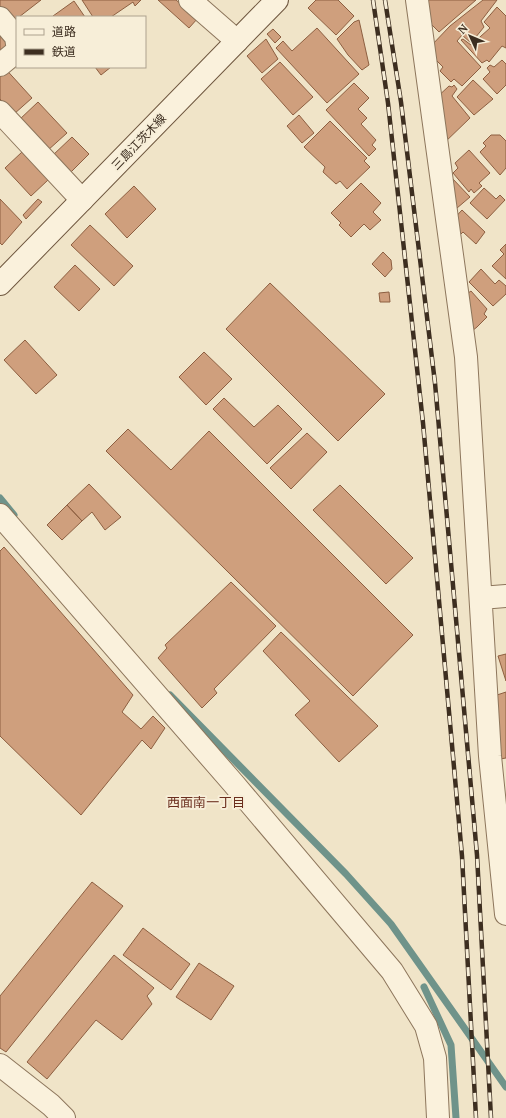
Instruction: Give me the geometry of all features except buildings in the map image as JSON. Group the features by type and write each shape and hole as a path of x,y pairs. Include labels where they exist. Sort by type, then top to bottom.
{"street":[{"path":"190,0 237,41"},
{"name":"三島江茨木線","path":"0,284 277,0"},
{"path":"417,0 466,357 490,756 506,914"},
{"path":"0,18 16,37"},
{"path":"0,65 16,52"},
{"path":"0,112 82,200"},
{"path":"0,515 233,783 392,971 426,1026 435,1058 438,1118"},
{"path":"481,598 506,596"},
{"path":"0,1066 51,1105 64,1118"}],"waterway":[{"path":"0,498 14,515"},
{"path":"170,695 346,874 391,924 506,1087"},
{"path":"424,987 451,1045 456,1118"}],"railway":[{"path":"373,0 388,103 423,423 462,856 476,1118"},
{"path":"385,0 401,102 435,383 477,855 491,1118"}],"district":[{"name":"西面南一丁目","path":"206,802"}]}
